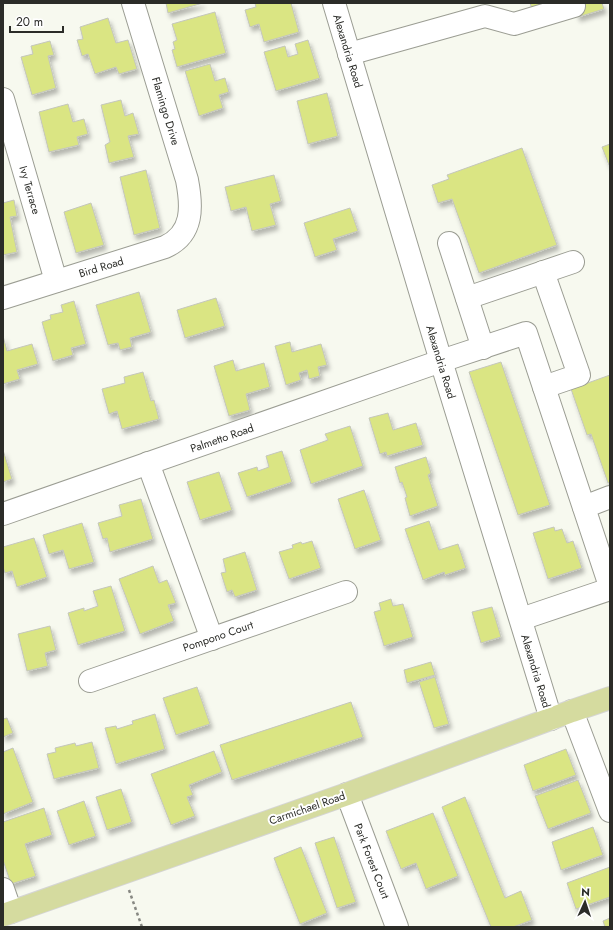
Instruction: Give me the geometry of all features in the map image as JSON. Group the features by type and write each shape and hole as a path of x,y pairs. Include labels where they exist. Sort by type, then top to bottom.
{"main road":[{"name":"Carmichael Road","path":"7,913 347,794 610,698"}],"street":[{"name":"Flamingo Drive","path":"133,3 187,180 190,204 188,221"},
{"name":"Alexandria Road","path":"334,3 441,361 551,719"},
{"path":"349,54 485,16 514,24 574,6"},
{"name":"Ivy Terrace","path":"3,99 56,281"},
{"name":"Bird Road","path":"3,298 173,244 181,236 188,221"},
{"path":"449,243 483,348"},
{"path":"467,298 573,262"},
{"path":"521,619 609,581 544,387 579,375 543,272"},
{"name":"Palmetto Road","path":"3,514 441,361 526,333 544,387"},
{"path":"148,463 212,639"},
{"path":"584,507 610,498"},
{"name":"Pompono Court","path":"90,681 346,592"},
{"path":"572,711 610,811"},
{"name":"Park Forest Court","path":"347,794 397,927"},
{"path":"3,889 7,913"}],"path":[{"path":"122,873 142,927"}],"building":[{"path":"166,3 203,3 168,13"},
{"path":"255,3 291,3 299,32 264,42 259,24 250,27 245,10 256,7"},
{"path":"530,3 550,3 532,9"},
{"path":"573,3 602,3 604,9 578,17"},
{"path":"215,12 226,53 177,67 172,50 175,49 173,42 177,40 172,24"},
{"path":"108,18 116,43 128,40 137,69 119,74 116,67 95,74 88,54 82,56 77,40 83,39 80,27"},
{"path":"308,40 320,78 276,91 264,52 285,46 288,57 298,54 295,44"},
{"path":"50,41 54,55 48,56 56,88 32,95 21,57 33,54 31,46"},
{"path":"210,64 215,81 225,78 229,92 219,95 223,108 199,116 185,71"},
{"path":"327,93 338,136 308,144 297,101"},
{"path":"121,100 125,116 133,113 139,134 128,136 134,157 109,163 105,145 110,142 101,105"},
{"path":"68,104 73,122 84,119 88,134 77,137 79,145 49,152 39,112"},
{"path":"610,144 610,165 609,165 602,147"},
{"path":"522,148 557,245 479,273 452,199 438,203 432,185 449,179 447,175"},
{"path":"146,170 160,228 134,235 120,177"},
{"path":"274,175 281,201 270,204 276,225 252,231 246,207 231,211 225,187"},
{"path":"14,200 17,216 10,217 17,252 3,255 3,203"},
{"path":"91,203 104,245 76,253 64,212"},
{"path":"350,208 358,231 333,239 337,250 315,257 304,223"},
{"path":"139,292 151,332 130,338 132,347 120,350 118,343 108,345 96,305"},
{"path":"216,298 225,326 185,338 177,310"},
{"path":"74,301 86,344 71,348 73,355 53,361 42,322 51,319 50,315 63,312 61,305"},
{"path":"3,336 7,351 32,344 38,364 17,370 20,379 3,384"},
{"path":"290,342 292,352 321,344 327,365 318,367 320,376 309,379 307,370 299,373 301,380 286,385 275,346"},
{"path":"233,360 236,371 264,363 270,387 246,394 250,410 229,416 214,366"},
{"path":"501,362 550,505 518,515 469,372"},
{"path":"143,372 151,401 154,400 159,419 122,429 117,411 109,414 102,389 125,383 124,377"},
{"path":"610,375 610,482 608,483 591,434 587,435 571,389"},
{"path":"388,413 393,430 416,423 423,445 387,456 386,452 380,454 369,418"},
{"path":"350,426 363,466 311,484 300,450 328,440 325,434"},
{"path":"3,450 12,479 3,482"},
{"path":"282,451 292,482 247,497 238,473 257,467 258,471 269,467 266,456"},
{"path":"426,457 431,473 428,475 438,506 410,516 405,498 407,497 402,482 400,483 395,467"},
{"path":"219,472 232,510 200,520 187,482"},
{"path":"364,490 381,540 355,549 338,499"},
{"path":"141,499 153,539 110,552 107,538 103,539 98,523 122,516 119,505"},
{"path":"429,521 439,550 458,544 466,568 445,575 444,572 423,580 405,529"},
{"path":"82,523 94,562 69,569 63,550 49,554 43,535"},
{"path":"554,527 555,531 562,529 567,543 573,541 582,568 548,579 533,533"},
{"path":"34,538 47,577 17,587 12,571 5,573 3,567 3,547"},
{"path":"312,541 321,568 289,579 279,552 293,548 292,545 301,542 302,544"},
{"path":"245,552 257,590 235,597 232,590 227,592 221,573 226,572 223,559"},
{"path":"153,566 159,583 167,580 176,603 168,605 174,621 140,634 119,579"},
{"path":"111,586 125,631 78,645 68,613 84,608 84,611 98,606 93,591"},
{"path":"391,599 393,606 403,604 413,637 384,646 374,612 381,610 379,603"},
{"path":"492,607 501,637 481,643 472,612"},
{"path":"50,626 56,650 45,653 48,666 27,671 18,634"},
{"path":"431,662 435,675 407,683 404,670"},
{"path":"435,677 449,724 434,728 419,682"},
{"path":"197,687 210,724 176,735 163,698"},
{"path":"351,702 363,737 232,780 220,745"},
{"path":"155,714 165,749 116,764 105,728 116,726 117,729 133,724 132,721"},
{"path":"7,718 13,733 3,737 3,719"},
{"path":"92,742 99,768 54,779 47,754 56,752 55,748 75,743 76,746"},
{"path":"13,748 33,802 3,814 3,752"},
{"path":"566,749 576,775 533,791 524,765"},
{"path":"214,751 222,772 189,785 193,795 187,797 195,816 171,825 151,774"},
{"path":"578,780 591,813 548,829 535,796"},
{"path":"121,789 132,822 107,830 96,797"},
{"path":"465,797 505,898 521,891 532,920 513,927 491,927 442,807"},
{"path":"84,801 96,836 69,845 57,811"},
{"path":"44,808 52,835 25,844 36,876 11,884 3,860 3,822"},
{"path":"433,813 458,876 426,889 416,863 401,869 386,831"},
{"path":"593,827 603,855 561,870 552,842"},
{"path":"334,837 356,902 337,908 315,843"},
{"path":"301,847 327,913 300,924 274,858"},
{"path":"610,867 610,897 576,909 567,883"},
{"path":"610,918 610,927 605,927 603,921"}]}
